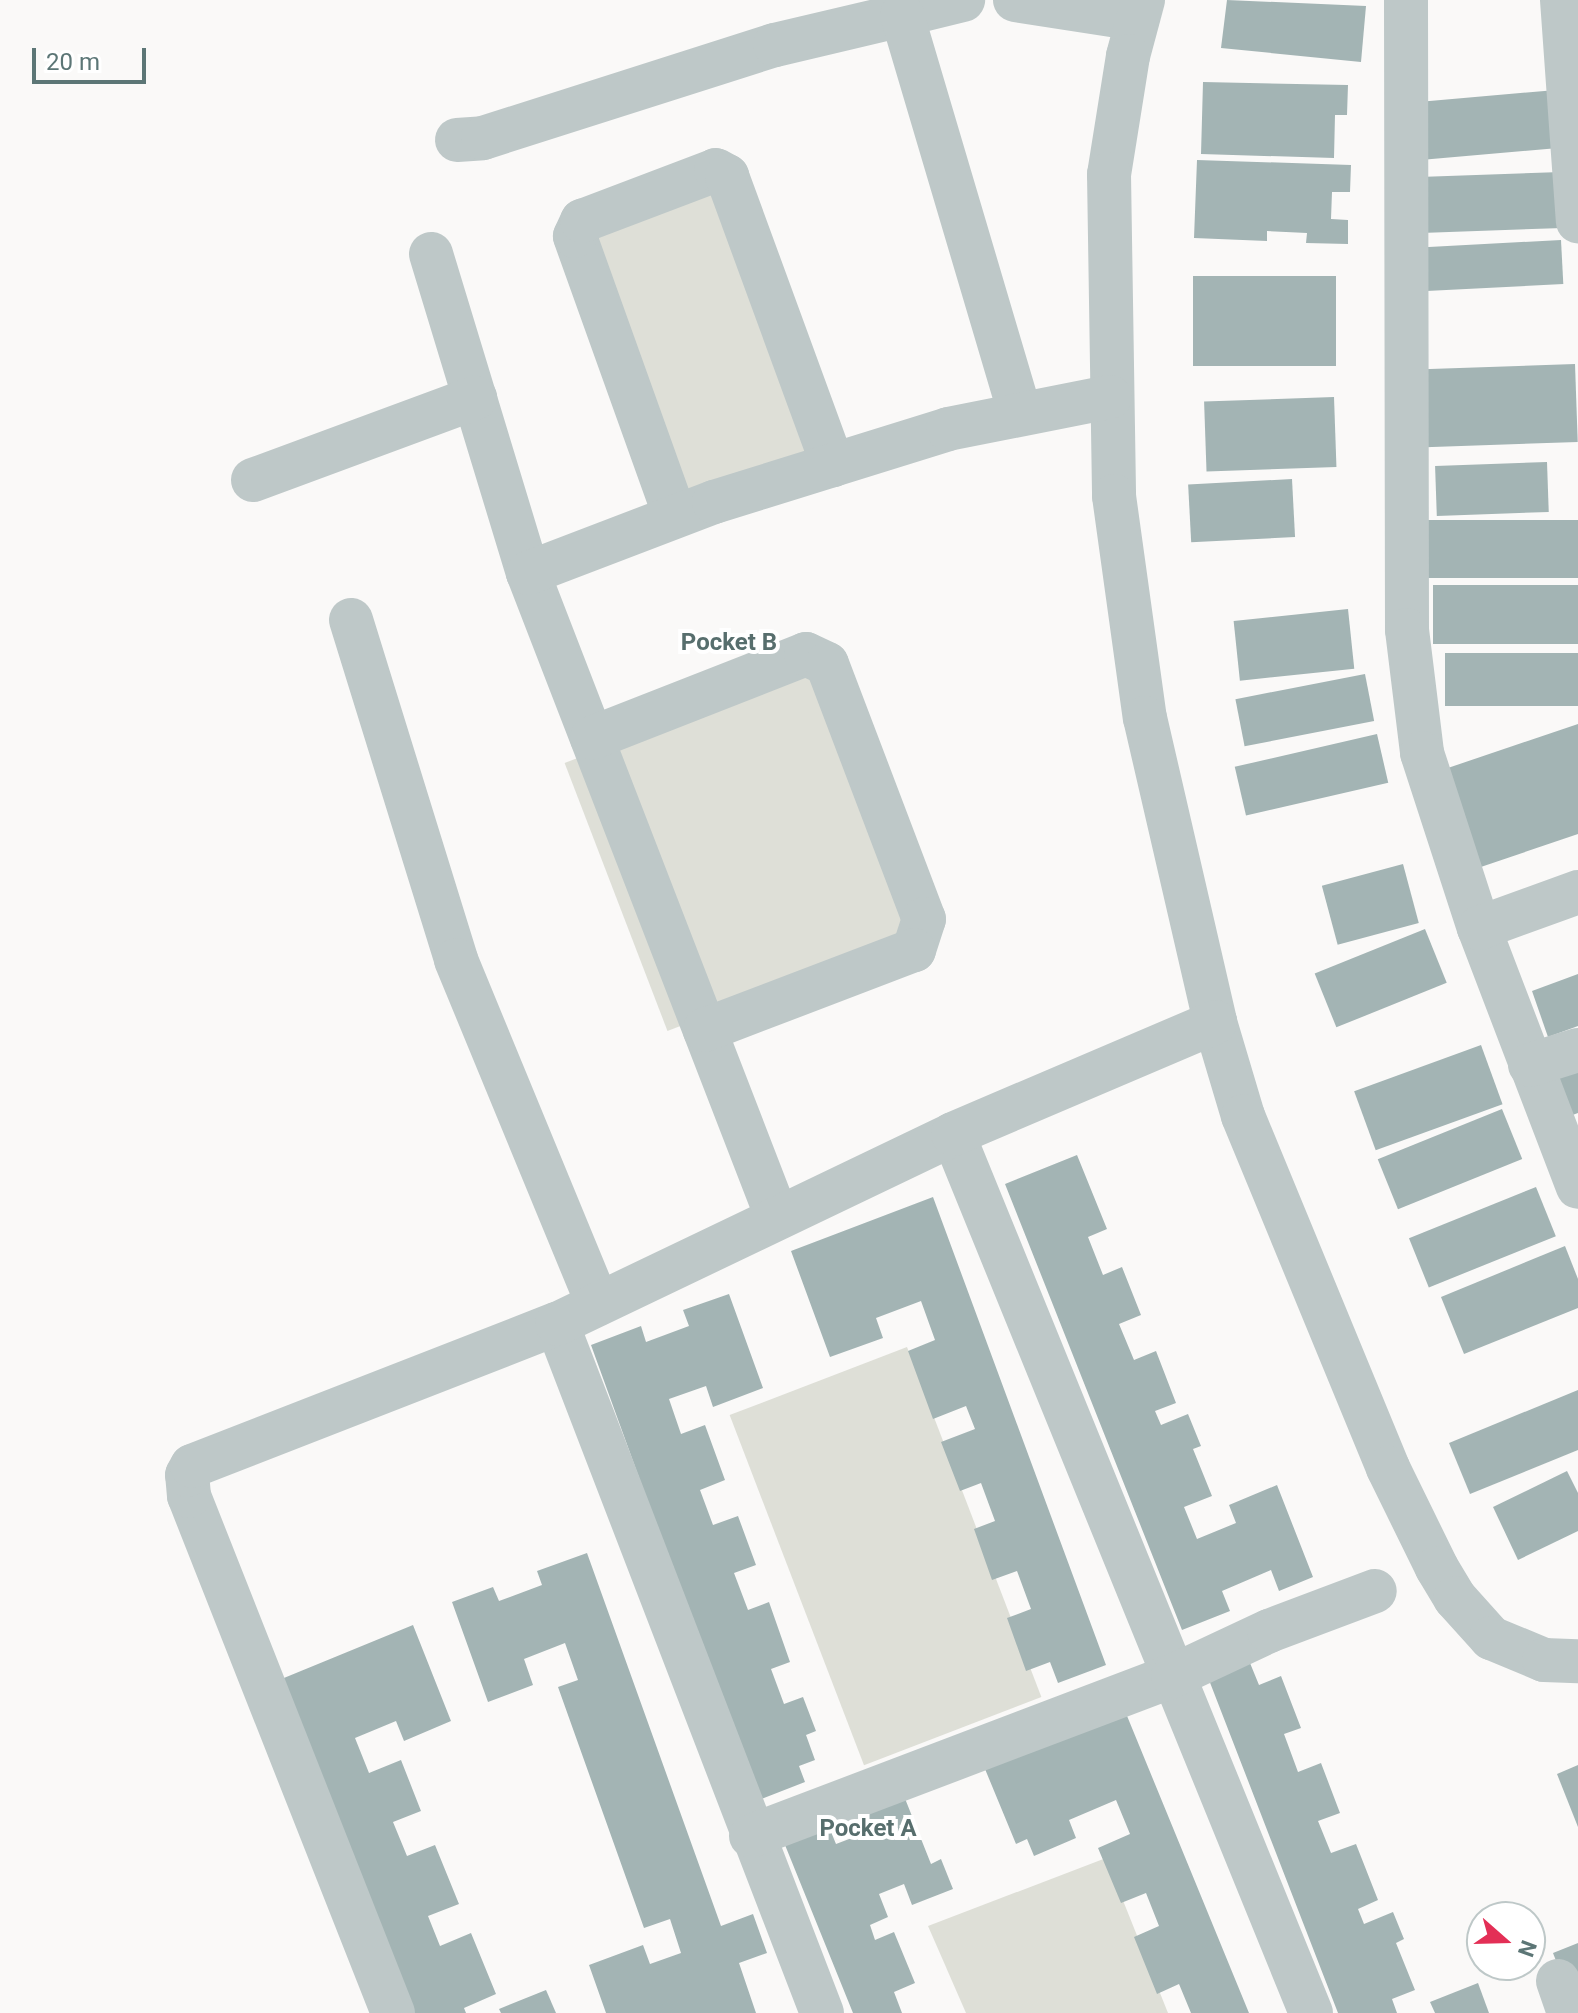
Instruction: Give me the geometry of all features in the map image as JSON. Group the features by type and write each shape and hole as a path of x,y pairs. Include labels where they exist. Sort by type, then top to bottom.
{"street":[{"path":"457,140 483,138 775,45 963,0"},
{"path":"1015,0 1140,9 1109,174 1110,397 1114,496 1145,718 1215,1022 1243,1116 1388,1468 1455,1598 1491,1638 1544,1660 1578,1661"},
{"path":"1406,0 1407,630 1422,753 1479,928 1578,1187"},
{"path":"1562,0 1578,221"},
{"path":"902,15 1019,411"},
{"path":"675,516 575,236 582,221 716,170 727,176 833,465"},
{"path":"431,254 528,573 777,1217"},
{"path":"528,573 675,516 833,465 1019,411 1110,397"},
{"path":"253,480 475,398"},
{"path":"351,620 456,960 598,1304"},
{"path":"592,738 806,654 827,664 924,919 914,950 705,1030"},
{"path":"1479,928 1578,892"},
{"path":"393,2013 189,1496 187,1475 203,1460 557,1324 953,1134 1215,1022"},
{"path":"1530,1065 1578,1050"},
{"path":"953,1134 1311,2013"},
{"path":"557,1324 751,1836 822,2013"},
{"path":"751,1836 1173,1676 1269,1631 1375,1591"}],"shaded area":[{"path":"717,177 832,477 696,529 581,229"},
{"path":"812,668 915,936 667,1031 565,763"},
{"path":"907,1347 1041,1697 864,1765 730,1415"},
{"path":"1106,1858 1168,2013 966,2013 928,1926"}],"building":[{"path":"1227,0 1366,6 1361,62 1221,48"},
{"path":"1203,82 1348,85 1347,115 1335,115 1334,158 1201,154"},
{"path":"1556,90 1561,148 1418,160 1413,103"},
{"path":"1197,160 1351,165 1350,192 1332,192 1331,219 1348,220 1348,244 1306,243 1307,233 1267,231 1267,241 1194,238"},
{"path":"1561,172 1563,228 1421,233 1419,177"},
{"path":"1561,240 1563,284 1426,291 1424,247"},
{"path":"1193,276 1336,276 1336,366 1193,366"},
{"path":"1575,364 1578,442 1418,448 1415,370"},
{"path":"1334,397 1336,467 1207,471 1204,402"},
{"path":"1547,462 1549,512 1437,516 1435,466"},
{"path":"1292,479 1295,537 1191,542 1188,484"},
{"path":"1428,520 1578,520 1578,578 1428,578"},
{"path":"1433,585 1578,585 1578,644 1433,644"},
{"path":"1348,609 1354,669 1240,681 1234,621"},
{"path":"1445,653 1578,653 1578,706 1445,706"},
{"path":"1365,674 1374,721 1245,746 1235,699"},
{"path":"1578,724 1578,834 1469,871 1436,772"},
{"path":"1377,734 1388,783 1246,816 1235,767"},
{"path":"1403,864 1419,923 1338,945 1322,886"},
{"path":"1425,929 1447,983 1336,1027 1315,974"},
{"path":"1578,974 1578,1026 1548,1037 1532,991"},
{"path":"1481,1045 1503,1104 1376,1150 1354,1091"},
{"path":"1578,1061 1578,1113 1567,1117 1550,1071"},
{"path":"1502,1109 1522,1159 1398,1209 1378,1159"},
{"path":"1077,1155 1107,1229 1088,1237 1103,1275 1122,1267 1141,1315 1119,1324 1134,1360 1156,1351 1176,1403 1155,1411 1161,1425 1188,1414 1201,1446 1193,1449 1212,1496 1184,1507 1197,1539 1236,1523 1229,1505 1277,1485 1313,1577 1279,1591 1271,1570 1222,1591 1230,1611 1182,1630 1005,1184"},
{"path":"1536,1187 1556,1236 1429,1287 1409,1238"},
{"path":"933,1197 1106,1665 1058,1683 1050,1662 1026,1671 1007,1618 1031,1609 1017,1571 992,1580 974,1529 995,1521 981,1483 960,1491 941,1442 975,1429 966,1406 933,1419 908,1351 935,1340 921,1301 876,1318 883,1338 830,1357 791,1251"},
{"path":"1565,1246 1578,1279 1578,1308 1464,1354 1441,1297"},
{"path":"729,1294 763,1388 713,1407 706,1386 669,1399 681,1434 705,1425 725,1480 700,1490 713,1525 738,1516 756,1565 734,1573 748,1610 769,1602 790,1662 771,1669 784,1704 803,1697 816,1731 806,1735 815,1760 799,1766 805,1782 756,1801 591,1345 641,1326 646,1342 689,1326 683,1310"},
{"path":"1578,1390 1578,1450 1470,1494 1449,1443"},
{"path":"1567,1471 1578,1493 1578,1531 1518,1560 1493,1507"},
{"path":"587,1553 721,1926 753,1914 767,1953 739,1963 756,2013 606,2013 589,1965 643,1945 650,1964 681,1953 670,1919 644,1928 558,1687 578,1680 565,1643 524,1659 533,1685 488,1702 452,1602 493,1587 499,1601 542,1585 537,1571"},
{"path":"413,1625 451,1721 404,1741 396,1721 355,1738 369,1773 401,1760 421,1811 393,1822 407,1856 435,1845 459,1904 428,1916 440,1946 471,1933 496,1994 464,2008 466,2013 414,2013 279,1680"},
{"path":"1250,1663 1259,1685 1281,1676 1301,1728 1284,1734 1298,1772 1321,1763 1340,1813 1318,1821 1331,1853 1356,1844 1378,1900 1358,1909 1364,1924 1393,1912 1404,1939 1396,1943 1415,1990 1392,1999 1397,2013 1338,2013 1209,1680"},
{"path":"1125,1711 1249,2013 1191,2013 1179,1984 1157,1994 1134,1937 1159,1926 1146,1893 1121,1903 1098,1848 1130,1834 1116,1800 1069,1820 1076,1838 1034,1856 1027,1839 1016,1844 985,1769"},
{"path":"1578,1765 1578,1827 1557,1774"},
{"path":"904,1796 931,1864 941,1859 953,1889 912,1905 904,1884 879,1894 888,1917 870,1925 875,1940 894,1932 915,1983 894,1992 902,2013 853,2013 785,1845 829,1827 836,1844 870,1831 863,1813"},
{"path":"1578,1943 1578,2013 1576,2013 1553,1953"},
{"path":"1478,1983 1489,2013 1435,2013 1430,2002"},
{"path":"546,1990 556,2013 501,2013 499,2009"}],"district":[{"name":"Pocket B","path":"729,643"},
{"name":"Pocket A","path":"868,1829"}]}
